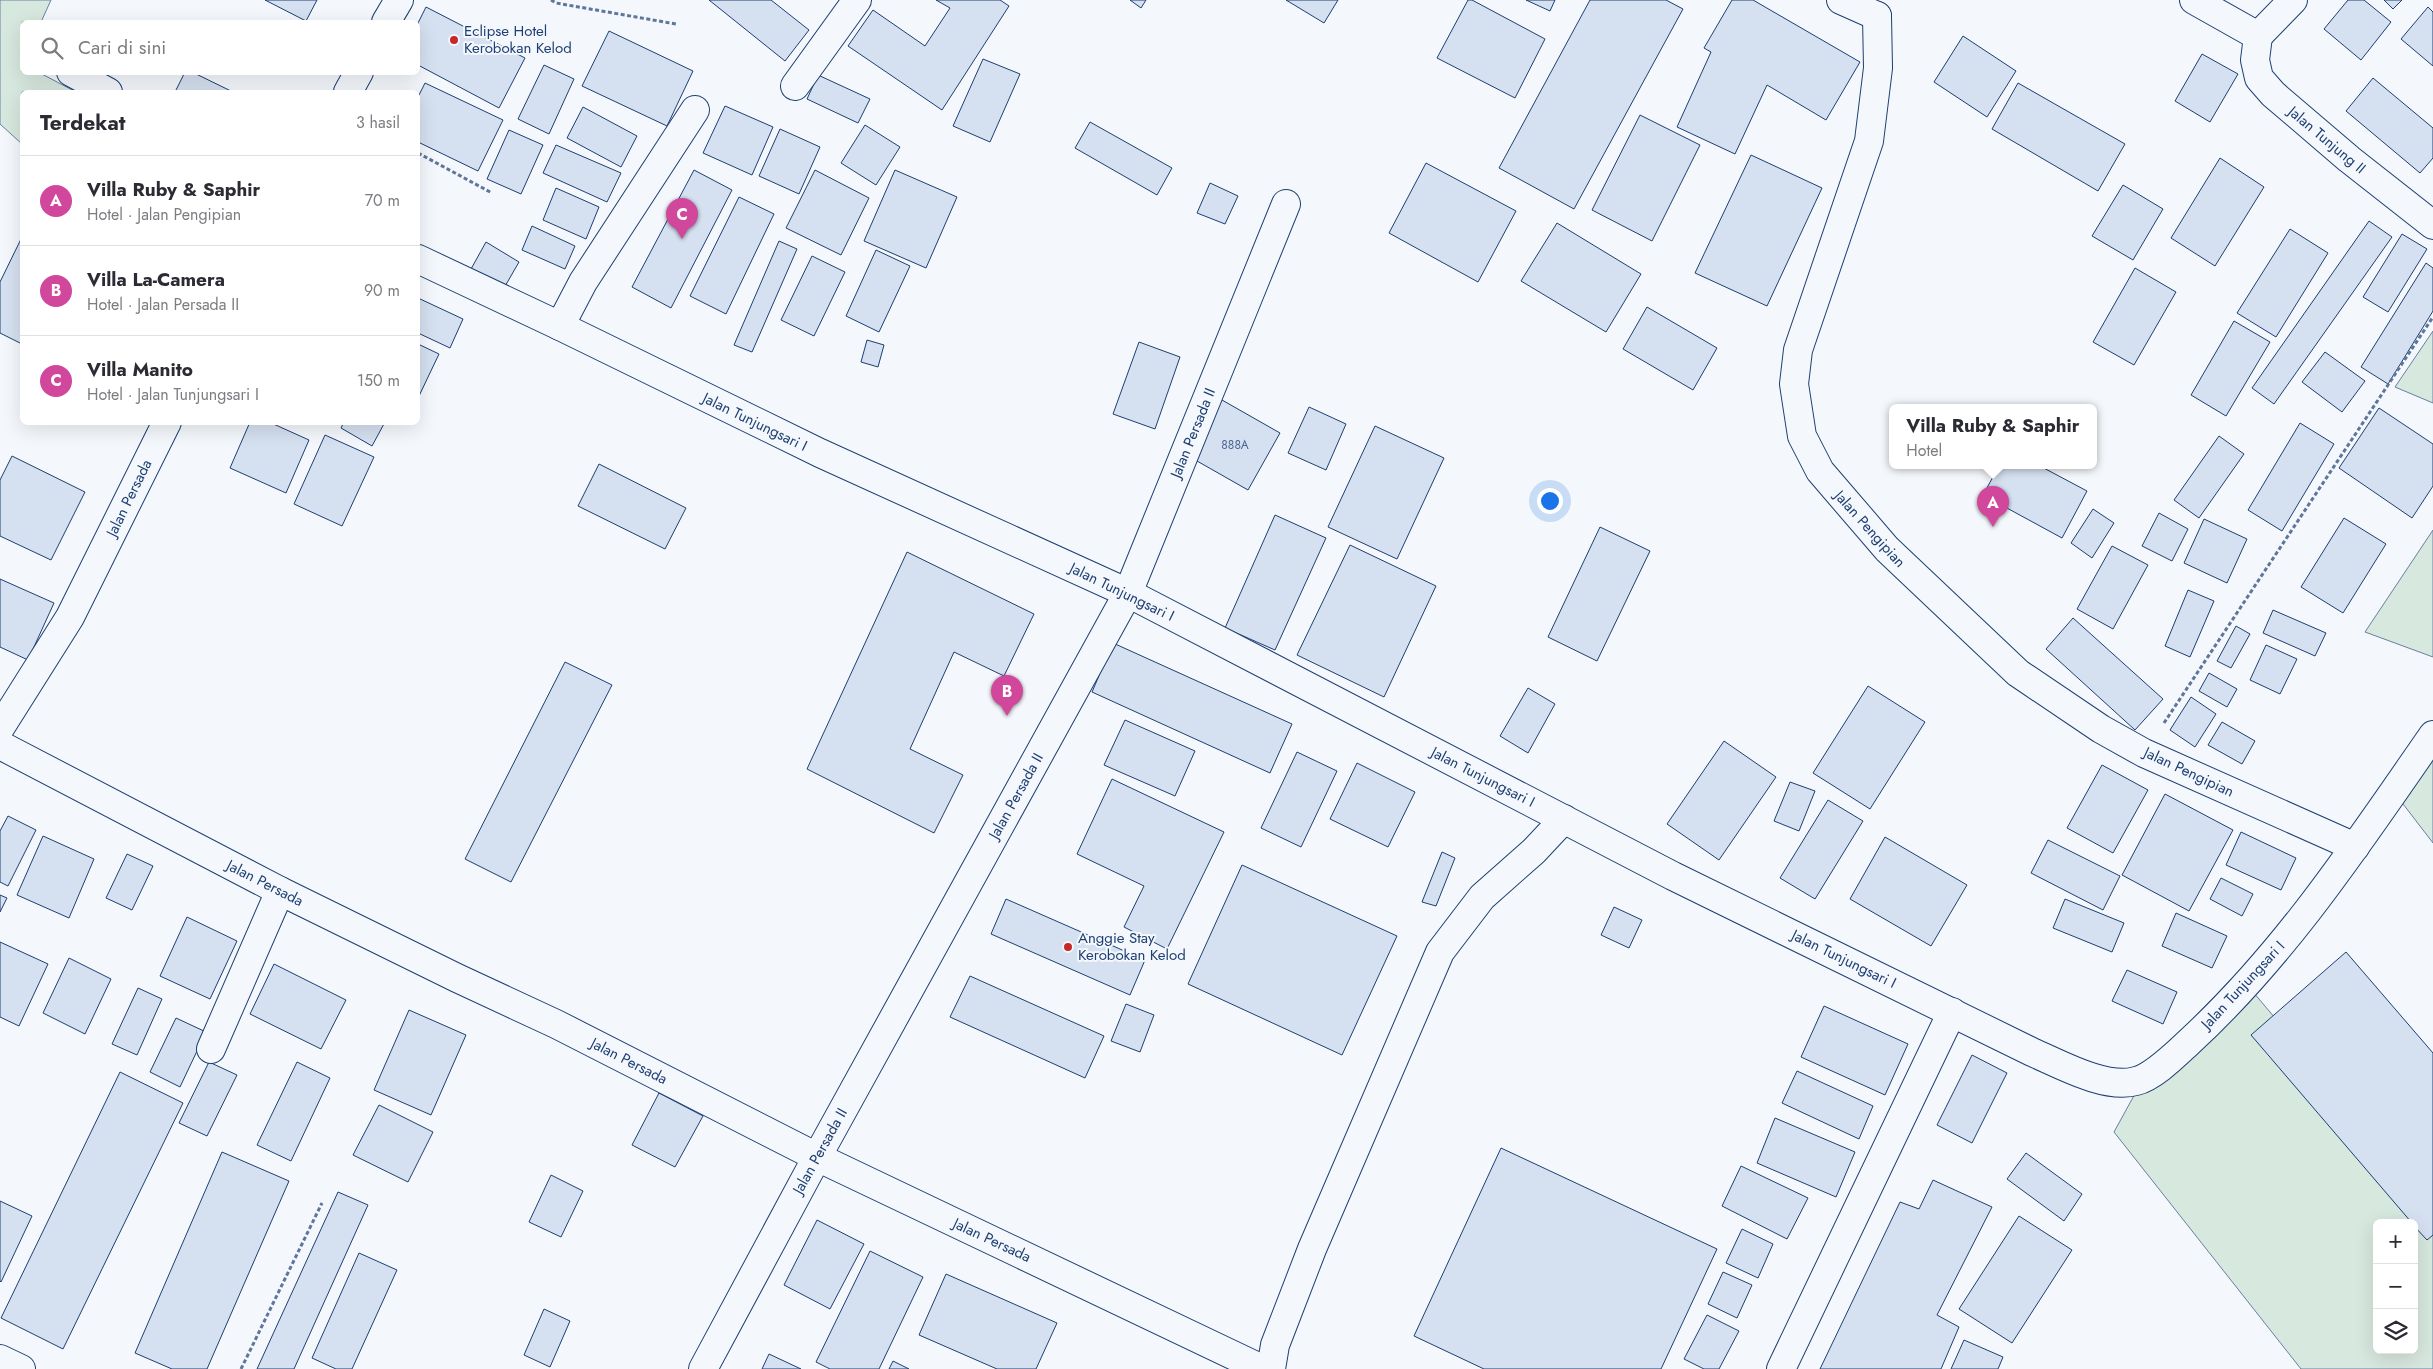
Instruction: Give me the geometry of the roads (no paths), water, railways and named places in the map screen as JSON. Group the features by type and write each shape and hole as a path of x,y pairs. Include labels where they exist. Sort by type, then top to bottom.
{"street":[{"path":"387,20 399,0"},
{"path":"795,86 857,0"},
{"name":"Jalan Pengipian","path":"1841,0 1883,8 1869,141 1798,350 1794,384 1802,436 1820,471 1887,549 2018,673 2101,728 2144,752 2355,847"},
{"path":"2194,0 2258,36 2293,0"},
{"name":"Jalan Tunjung II","path":"2258,36 2255,60 2259,78 2273,94 2348,159 2433,225"},
{"path":"77,75 104,90"},
{"path":"349,90 357,75"},
{"path":"560,326 584,282 695,110"},
{"name":"Jalan Persada II","path":"703,1369 817,1157 1128,593 1286,204"},
{"name":"Jalan Tunjungsari I","path":"420,260 820,453 1128,593 1673,876 2032,1052 2074,1070 2117,1084 2138,1081 2167,1062 2204,1028 2285,940 2355,847 2433,735"},
{"name":"Jalan Persada","path":"0,728 70,617 165,425"},
{"name":"Jalan Persada","path":"0,744 280,891 448,974 556,1024 817,1157 1262,1369"},
{"path":"1271,1369 1275,1345 1312,1249 1440,952 1482,897 1534,851 1564,819"},
{"path":"211,1049 280,891"},
{"path":"1781,1369 1952,1012"},
{"path":"0,1359 21,1369"}],"place":[{"name":"Eclipse Hotel Kerobokan Kelod","path":"454,40"},
{"name":"Villa Manito","path":"682,239"},
{"name":"Villa Ruby & Saphir","path":"1993,527"},
{"name":"Villa La-Camera","path":"1007,716"},
{"name":"Anggie Stay Kerobokan Kelod","path":"1068,947"}]}
